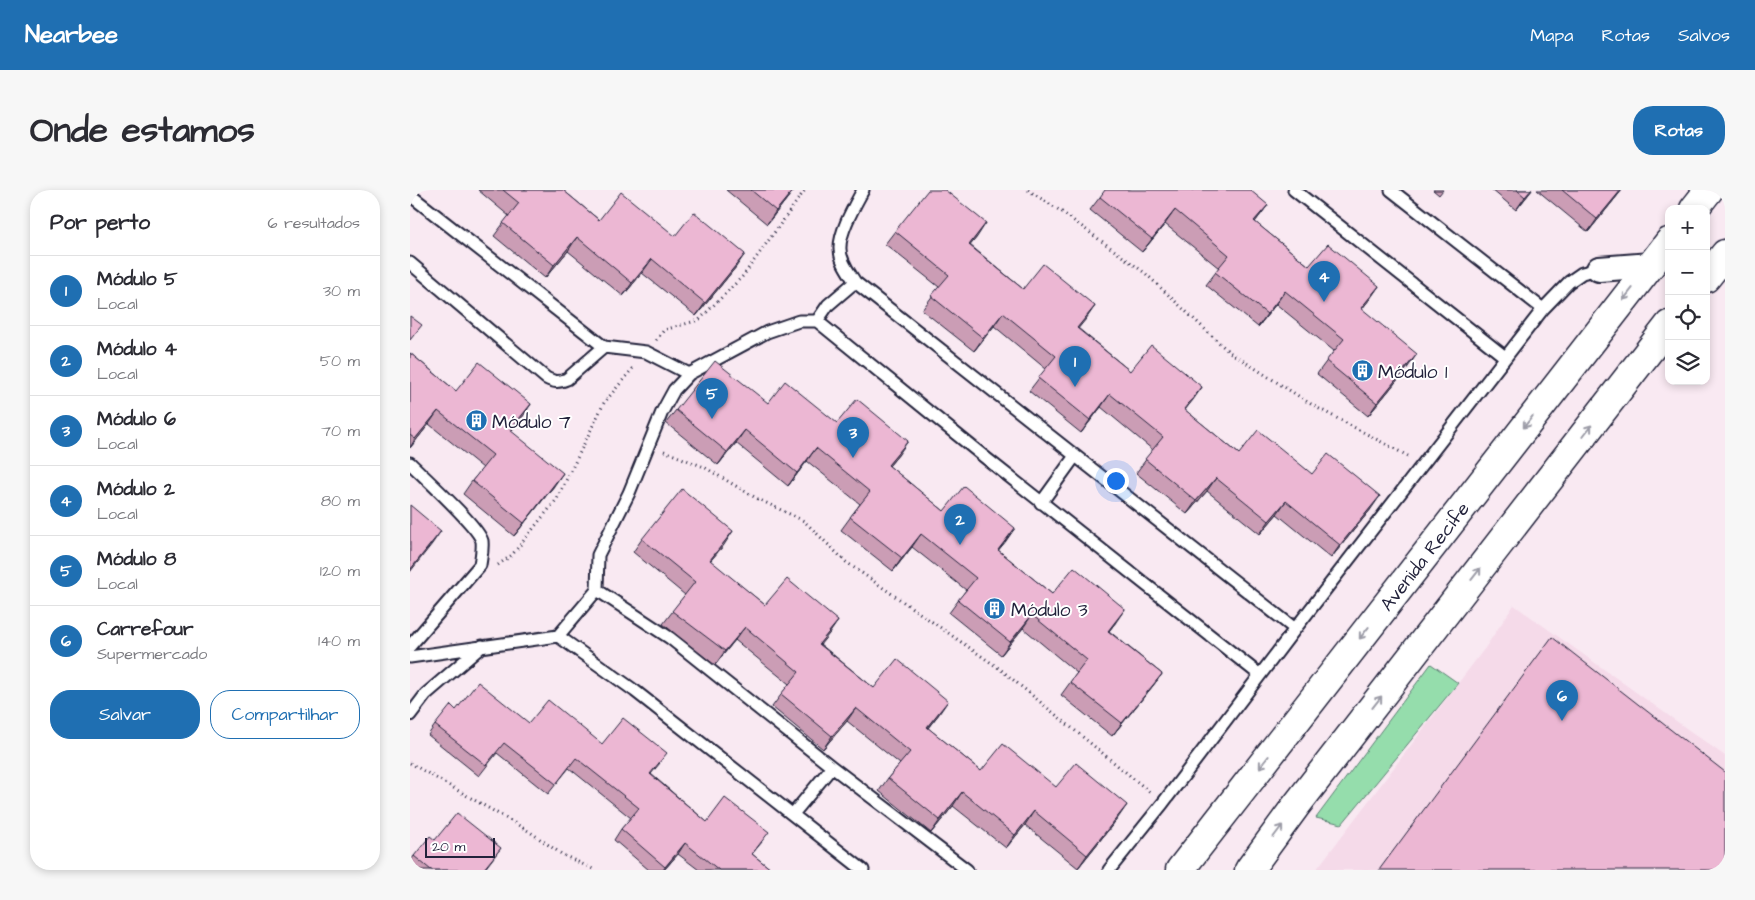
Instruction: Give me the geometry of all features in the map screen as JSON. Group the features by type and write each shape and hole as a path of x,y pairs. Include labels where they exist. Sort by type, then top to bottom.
{"main road":[{"path":"1697,205 1709,190"},
{"name":"Avenida Recife","path":"1180,870 1665,247"},
{"path":"1710,273 1725,254"},
{"path":"1249,870 1295,807 1665,331"}],"street":[{"path":"1599,269 1651,265"}],"lane":[{"path":"863,190 840,239 840,251 845,266 855,282 1295,629"},
{"path":"1294,190 1505,357"},
{"path":"1391,190 1543,309"},
{"path":"410,195 604,347 646,352 689,374"},
{"path":"410,264 546,378 555,382 567,379 604,347"},
{"path":"1109,870 1543,309 1569,282 1582,273 1599,269"},
{"path":"818,321 828,305 855,282"},
{"path":"558,636 597,590 598,555 629,493 662,412 674,390 689,374 767,332 799,321 818,321 1041,503 1260,675"},
{"path":"1041,503 1075,456"},
{"path":"410,463 471,524 481,540 482,551 480,565 410,646"},
{"path":"597,590 670,638 832,767 967,870"},
{"path":"410,657 558,636 635,691 863,870"},
{"path":"410,715 426,694 484,645"},
{"path":"793,814 832,767"}],"path":[{"path":"497,566 512,555 557,499 578,452 604,403 664,330 699,320 743,276 805,190"},
{"path":"1028,190 1145,273 1228,352 1314,406 1424,465"},
{"path":"649,445 704,467 756,498 804,521 846,562 1000,669 1162,803"},
{"path":"410,763 530,832 563,855 595,870"}],"shaded area":[{"path":"1514,605 1725,756 1725,870 1316,870 1485,648"}],"green space":[{"path":"1431,664 1458,683 1342,824 1316,818"}],"building":[{"path":"503,190 563,190 599,220 621,192 675,236 694,212 745,254 705,303 652,259 632,283 577,237 554,265 503,223 519,203"},
{"path":"751,190 793,190 776,211"},
{"path":"928,190 945,190 986,223 969,245 1023,289 1043,264 1095,306 1077,328 1130,371 1151,345 1202,387 1184,409 1239,454 1258,430 1312,474 1328,454 1380,496 1340,545 1286,501 1269,521 1216,478 1196,501 1145,459 1163,437 1110,394 1090,420 1038,378 1056,356 1003,313 983,338 931,296 949,275 895,231"},
{"path":"1105,190 1250,190 1268,205 1254,221 1309,266 1328,244 1379,286 1361,308 1417,354 1377,403 1326,361 1344,339 1285,291 1267,314 1215,272 1229,255 1175,210 1152,239 1100,197"},
{"path":"1517,190 1531,190 1525,197"},
{"path":"1562,190 1621,190 1597,219"},
{"path":"410,316 422,325 410,340"},
{"path":"410,353 456,391 479,362 531,404 510,430 563,473 524,523 472,481 493,455 438,411 415,439 410,435"},
{"path":"715,361 768,403 785,381 837,423 857,399 908,441 888,465 944,511 964,486 1015,528 998,550 1052,594 1074,567 1125,609 1108,631 1162,674 1122,723 1070,682 1087,660 1032,615 1010,642 958,600 976,578 921,534 902,558 850,517 870,492 816,448 797,473 745,430 727,452 676,410"},
{"path":"682,489 733,531 710,560 765,605 787,579 838,621 819,644 874,688 897,659 948,701 927,727 981,771 1003,744 1056,787 1076,763 1127,805 1087,855 1034,811 1015,835 962,792 940,820 888,778 910,752 856,708 832,736 781,694 799,672 745,627 725,651 672,611 695,582 642,539"},
{"path":"410,505 441,531 410,570"},
{"path":"1552,637 1725,772 1725,870 1379,870"},
{"path":"478,682 529,723 548,700 602,744 623,718 667,753 650,774 707,822 725,798 769,832 752,854 772,870 719,870 685,843 665,867 621,829 639,808 576,758 556,784 504,743 486,765 435,725 451,705 456,710"},
{"path":"457,813 501,848 483,870 431,870 414,856 430,836 435,840"}],"place":[{"name":"Módulo 2","path":"1324,302"},
{"name":"Módulo 1","path":"1362,371"},
{"name":"Módulo 5","path":"1075,387"},
{"name":"Módulo 8","path":"712,419"},
{"name":"Módulo 7","path":"476,421"},
{"name":"Módulo 6","path":"853,458"},
{"name":"Módulo 4","path":"960,545"},
{"name":"Módulo 3","path":"995,609"},
{"name":"Carrefour","path":"1562,721"}]}
